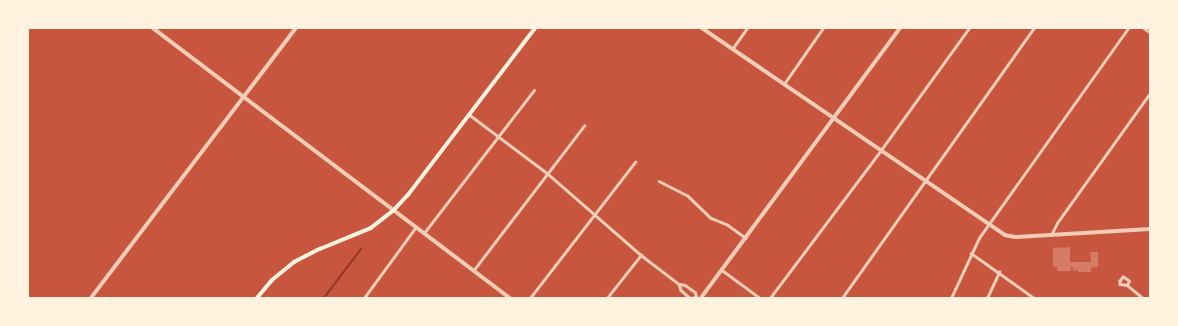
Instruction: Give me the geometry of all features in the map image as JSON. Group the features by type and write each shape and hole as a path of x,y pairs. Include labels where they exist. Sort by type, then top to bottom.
{"main road":[{"path":"257,298 272,280 294,262 320,249 371,228 393,211 408,195 535,28"}],"street":[{"path":"153,28 510,298"},
{"path":"91,298 296,28"},
{"path":"702,28 988,224 1009,236 1051,236 1150,230"},
{"path":"733,48 748,28"},
{"path":"784,84 823,28"},
{"path":"679,284 681,290 690,298 698,298 722,270 746,238 900,28"},
{"path":"770,298 882,150 969,28"},
{"path":"842,298 1034,28"},
{"path":"951,298 972,253 988,224 1128,28"},
{"path":"1144,28 1150,32"},
{"path":"424,233 534,90"},
{"path":"1051,236 1057,223 1150,93"},
{"path":"470,115 548,173 641,255 679,284 685,285 695,292 698,298"},
{"path":"473,270 584,126"},
{"path":"530,298 635,162"},
{"path":"659,181 687,195 711,218 728,225 746,238"},
{"path":"364,298 416,227"},
{"path":"972,253 1034,298"},
{"path":"607,298 641,255"},
{"path":"722,270 760,298"},
{"path":"987,298 999,272"},
{"path":"1127,285 1143,298"}],"building":[{"path":"1070,247 1070,262 1091,262 1090,252 1098,252 1098,267 1091,268 1091,272 1078,272 1078,270 1073,271 1073,267 1071,267 1071,271 1057,271 1057,267 1053,267 1053,248"}],"waterway":[{"path":"324,298 361,249"}]}
